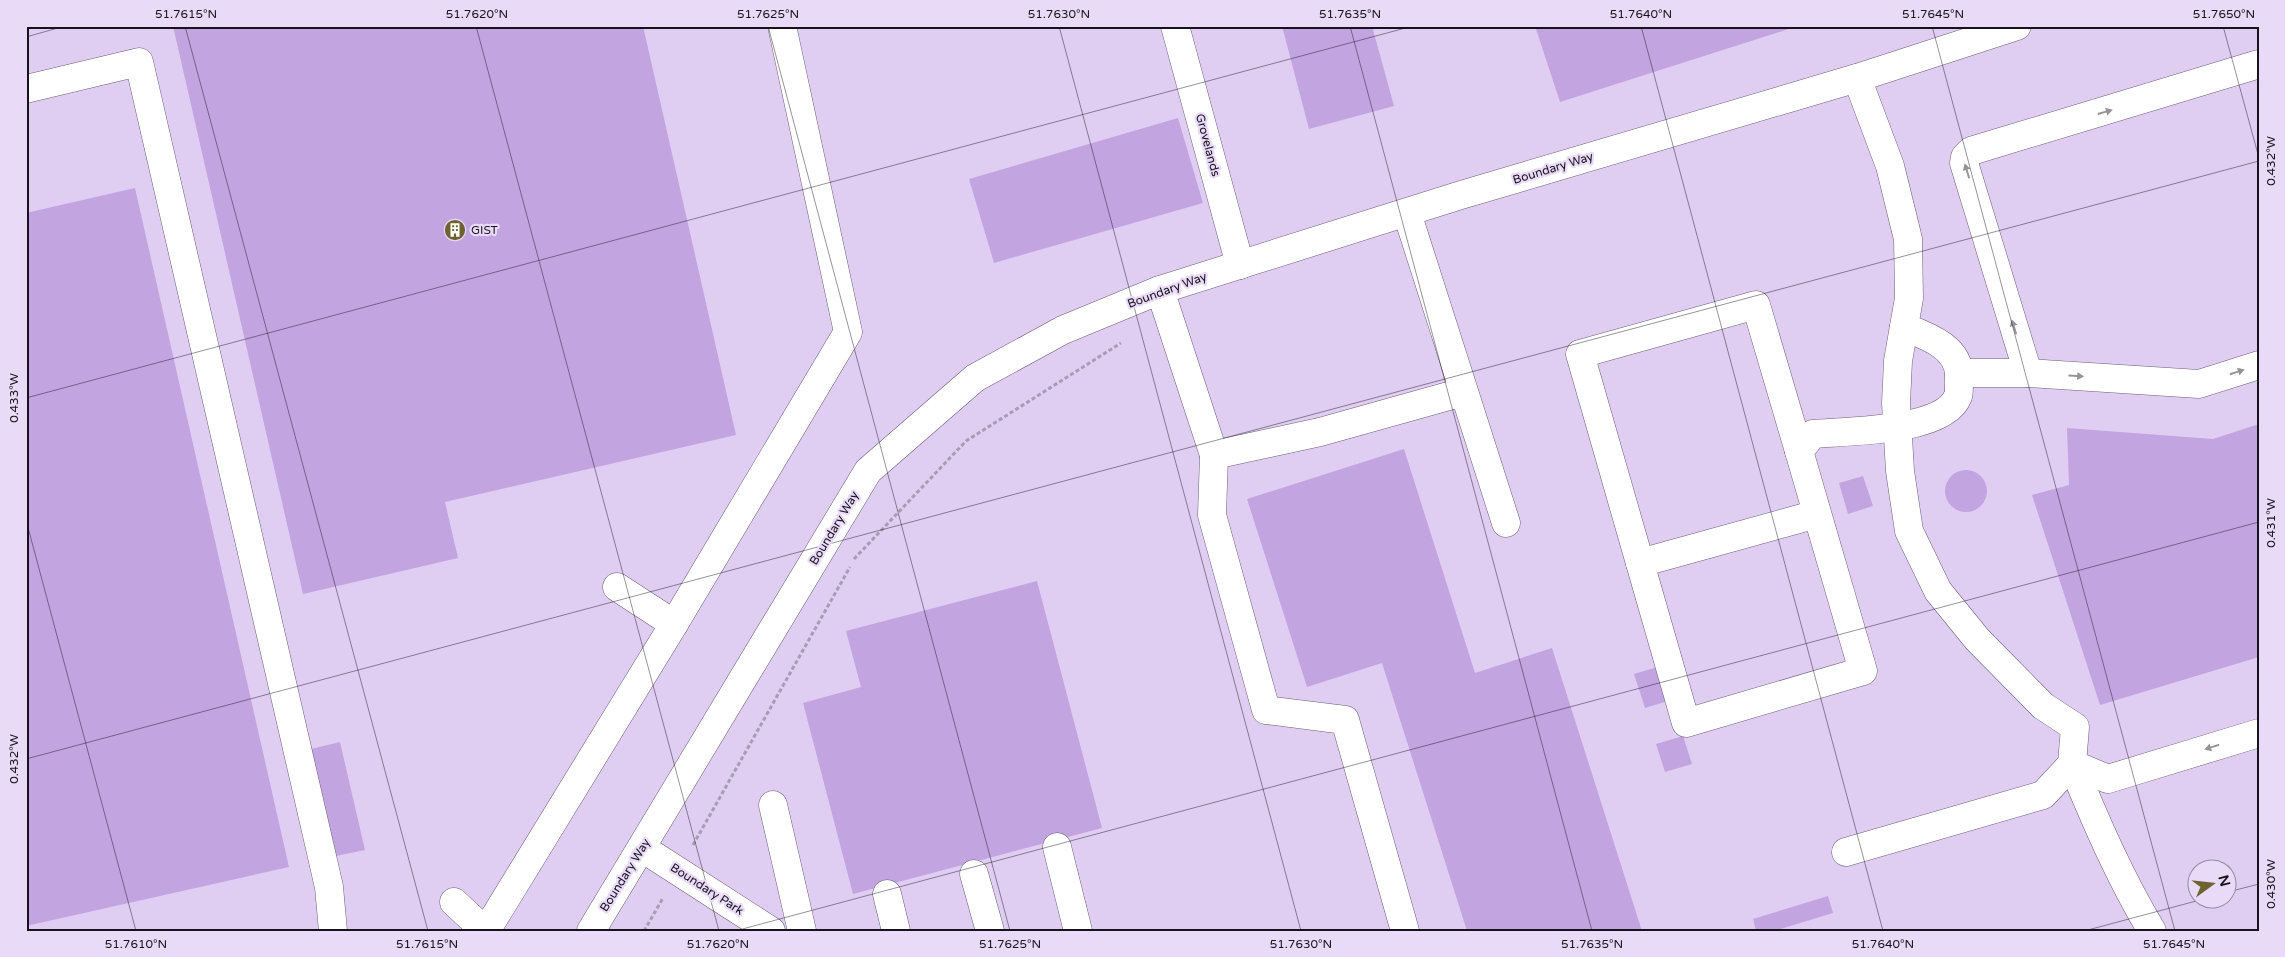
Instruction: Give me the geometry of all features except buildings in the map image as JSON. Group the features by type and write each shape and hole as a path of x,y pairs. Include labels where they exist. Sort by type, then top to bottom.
{"street":[{"path":"454,902 485,931 674,624 848,332 782,26"},
{"name":"Grovelands","path":"1175,26 1240,264"},
{"name":"Boundary Way","path":"590,931 642,848 868,471 975,378 1063,330 1160,290 1460,195 1857,78 2017,26"},
{"path":"26,89 139,62 329,887 334,931"},
{"path":"2028,373 1964,163 1965,157 1971,151 2259,64"},
{"path":"1857,78 1890,166 1908,239 1908,298 1898,361 1896,427 1909,531 1938,591 1976,639 2043,706 2075,727 2072,764 2103,840 2133,899 2152,931"},
{"path":"1407,213 1506,523"},
{"path":"1160,290 1214,455 1212,515 1266,710 1345,720 1405,931"},
{"path":"1756,305 1799,450 1863,671 1686,723 1580,354 1756,305"},
{"path":"1799,450 1813,434 1896,427 1915,424 1942,415 1958,396 1959,373 1952,353 1933,338 1904,327"},
{"path":"1959,373 2028,373 2199,384 2259,365"},
{"path":"1214,455 1320,432 1463,392"},
{"path":"1640,563 1817,514"},
{"path":"617,587 674,624"},
{"path":"2072,764 2108,779 2259,733"},
{"path":"1846,852 2043,795 2072,764"},
{"path":"773,805 802,931"},
{"path":"1058,847 1078,931"},
{"name":"Boundary Park","path":"642,848 771,931"},
{"path":"974,874 990,931"},
{"path":"887,894 896,931"}],"shaded area":[{"path":"26,26 2259,26 2259,931 26,931"}],"place":[{"name":"GIST","path":"455,230"}]}
